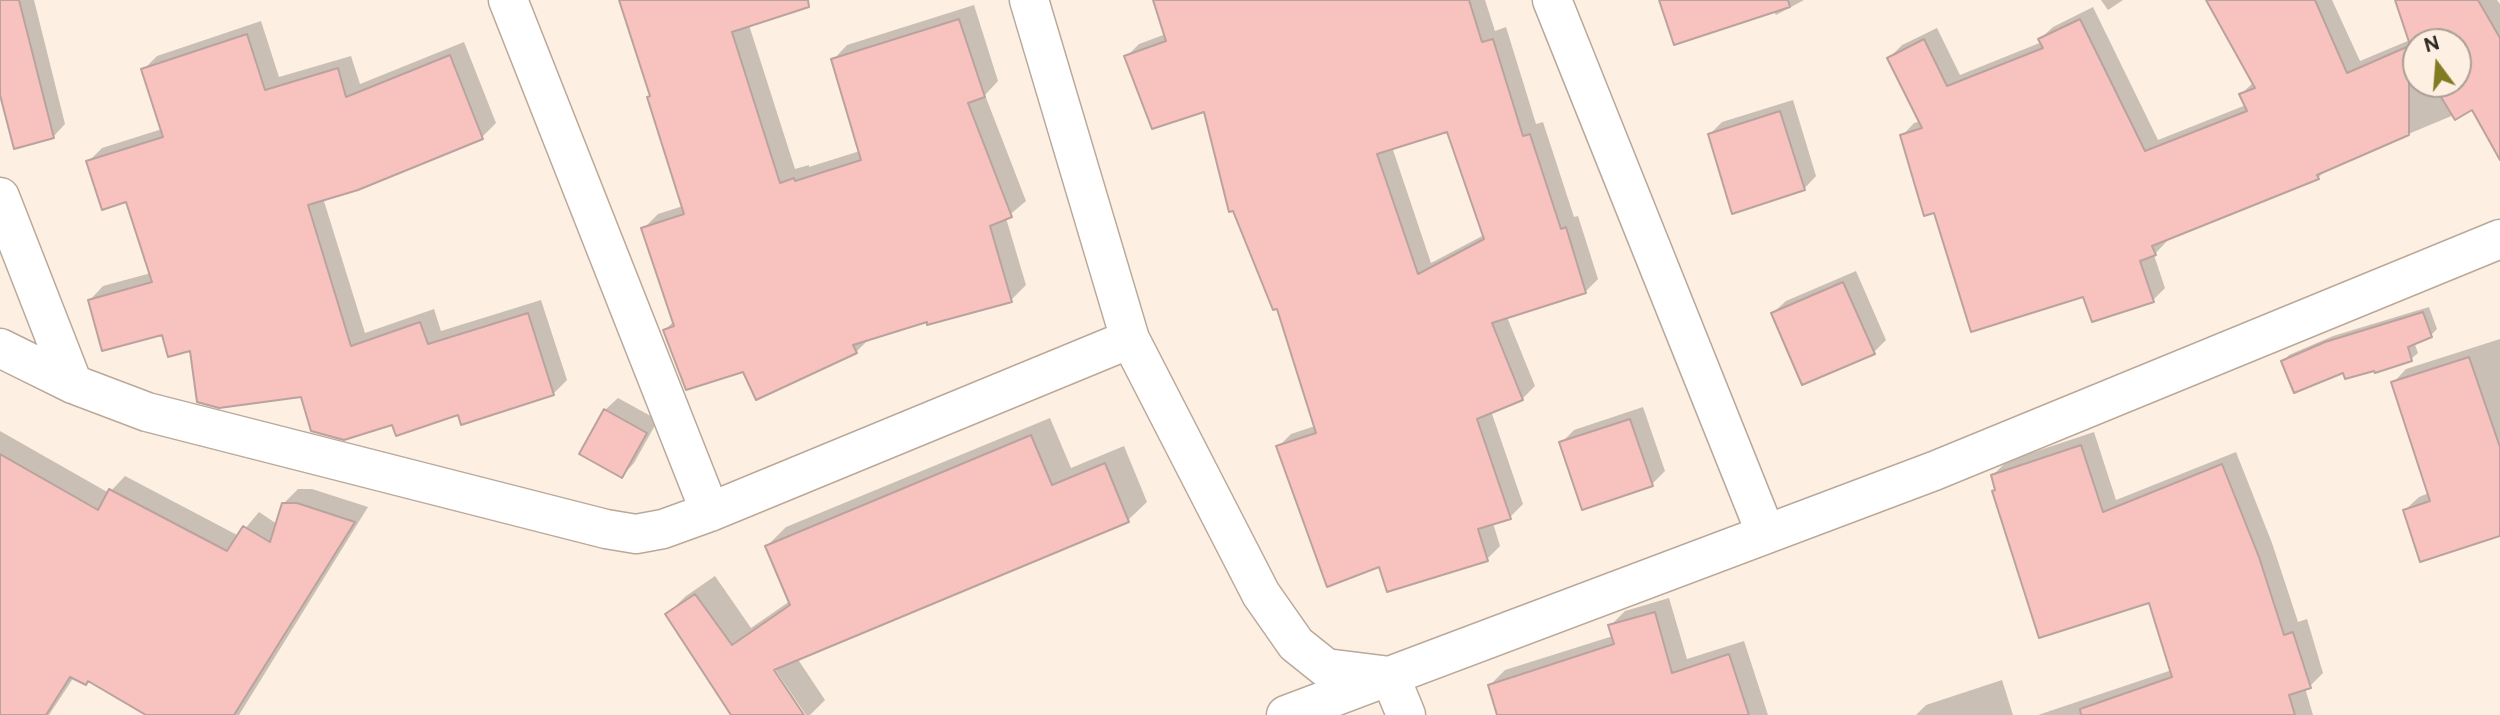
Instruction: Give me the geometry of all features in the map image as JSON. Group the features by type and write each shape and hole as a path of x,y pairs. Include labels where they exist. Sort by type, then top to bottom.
{"street":[{"path":"508,0 710,512"},
{"path":"1029,0 1130,339 1261,594 1296,644 1326,668 1390,676"},
{"path":"1552,0 1766,534"},
{"path":"0,197 73,384"},
{"path":"1286,715 1934,471 2500,239"},
{"path":"0,348 73,384 147,412 606,529 636,534 663,529 710,512 1130,339"},
{"path":"1390,676 1406,715"}],"building":[{"path":"0,0 19,0 54,138 14,149 0,95"},
{"path":"619,0 808,0 809,7 732,32 780,183 794,178 795,181 861,160 831,59 959,19 985,97 968,103 1012,217 990,226 1012,302 927,325 927,322 853,345 857,353 756,400 743,372 686,390 663,330 674,326 641,228 684,214"},
{"path":"1153,0 1469,0 1482,42 1493,39 1523,136 1530,134 1561,229 1566,227 1586,293 1492,323 1523,400 1477,419 1511,519 1478,529 1488,561 1387,592 1379,567 1327,587 1276,446 1316,433 1277,309 1273,310 1233,211 1229,212 1204,112 1152,129 1124,56 1166,41","holes":["1447,132 1484,239 1418,274 1377,154"]},
{"path":"1659,0 1788,0 1790,7 1674,45"},
{"path":"2206,0 2315,0 2347,73 2402,49 2402,98 2409,98 2409,135 2317,175 2319,179 2152,246 2156,255 2140,261 2154,302 2092,322 2083,297 1971,332 1934,213 1924,216 1900,135 1922,128 1887,58 1924,39 1947,86 2043,48 2038,39 2080,19 2145,151 2247,111 2239,94 2255,88"},
{"path":"2395,0 2478,0 2500,38 2500,160 2472,110 2455,120 2442,98 2472,98 2472,28 2404,28"},
{"path":"247,34 265,90 338,68 346,97 450,55 483,139 358,190 308,205 351,346 420,322 428,344 528,313 554,395 461,425 458,415 396,436 392,425 344,440 311,431 301,397 219,408 197,402 190,351 168,357 162,335 102,351 88,300 152,282 126,202 102,210 86,161 163,137 141,69"},
{"path":"1780,111 1805,190 1732,214 1708,134"},
{"path":"1843,282 1875,354 1802,385 1771,313"},
{"path":"2423,312 2432,337 2408,347 2412,361 2345,379 2343,373 2294,393 2281,361 2325,342"},
{"path":"2469,357 2500,447 2500,536 2420,562 2403,510 2430,501 2391,382"},
{"path":"604,409 647,433 622,478 579,454"},
{"path":"1630,419 1653,486 1582,510 1559,442"},
{"path":"1031,435 1052,485 1105,463 1129,522 774,670 804,715 731,715 665,614 695,594 732,645 790,605 765,546"},
{"path":"2081,445 2103,512 2222,464 2259,557 2284,635 2293,632 2311,688 2289,695 2295,715 2081,715 2080,709 2172,677 2149,603 2039,638 1992,491 1995,490 1991,475"},
{"path":"0,454 98,510 109,489 227,551 243,526 270,542 282,503 297,503 355,522 234,715 146,715 88,681 86,685 70,677 46,715 0,715"},
{"path":"1655,612 1672,673 1729,654 1749,715 1497,715 1488,685 1614,644 1608,625"}]}
